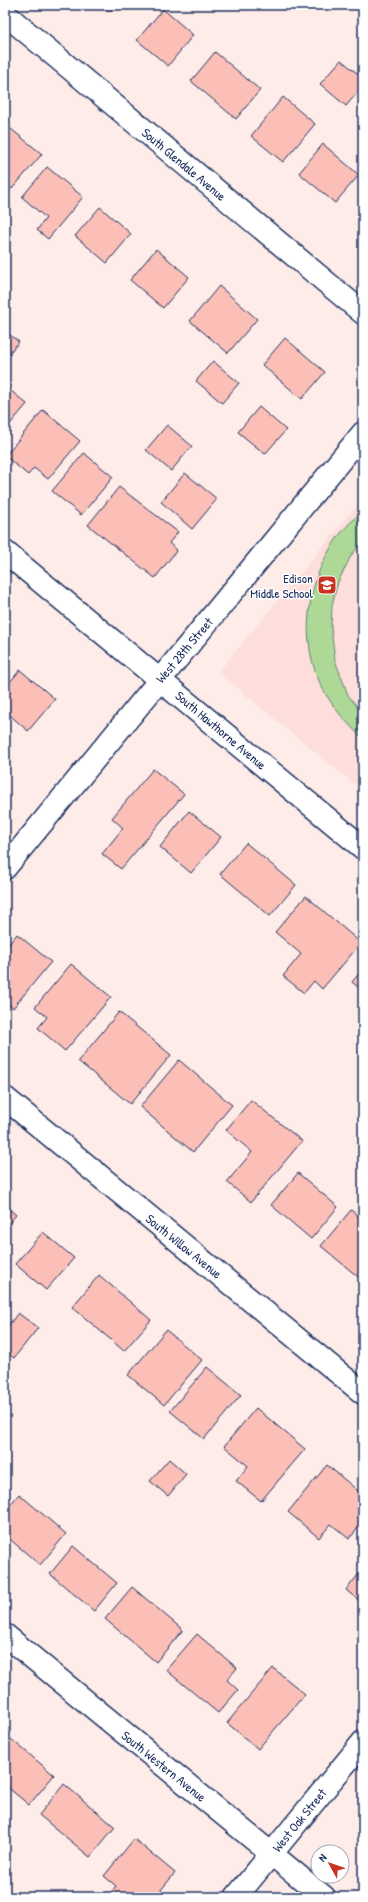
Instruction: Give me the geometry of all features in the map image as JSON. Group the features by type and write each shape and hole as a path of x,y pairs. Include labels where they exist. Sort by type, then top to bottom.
{"street":[{"name":"South Glendale Avenue","path":"5,14 363,313"},
{"name":"West 28th Street","path":"5,868 363,433"},
{"name":"South Hawthorne Avenue","path":"5,552 363,848"},
{"name":"South Willow Avenue","path":"5,1098 363,1393"},
{"name":"South Western Avenue","path":"5,1635 324,1897"},
{"name":"West Oak Street","path":"236,1897 363,1742"}],"shaded area":[{"name":"Edison Middle School","path":"363,498 363,791 218,672"}],"green space":[{"path":"363,511 363,540 351,556 338,582 332,605 331,628 335,660 348,695 363,714 363,739 349,725 325,694 317,676 311,654 308,631 309,608 314,586 322,564 333,544 347,526"}],"building":[{"path":"101,5 115,5 109,12"},
{"path":"163,9 193,35 168,66 137,40"},
{"path":"215,52 260,90 236,119 191,81"},
{"path":"341,60 363,78 363,86 346,106 320,84"},
{"path":"283,97 315,124 283,162 251,136"},
{"path":"11,129 42,154 12,189 5,183 5,136"},
{"path":"323,144 359,175 335,203 299,173"},
{"path":"47,167 83,197 48,239 37,230 46,218 22,197"},
{"path":"100,207 131,234 107,263 75,236"},
{"path":"156,249 189,277 163,308 130,280"},
{"path":"219,286 257,319 228,353 190,321"},
{"path":"5,331 19,342 5,358"},
{"path":"285,338 325,372 302,399 262,365"},
{"path":"213,361 239,383 222,403 196,381"},
{"path":"5,386 27,404 5,430"},
{"path":"259,407 286,430 265,454 238,432"},
{"path":"43,410 80,441 48,479 34,468 28,475 5,456"},
{"path":"167,425 192,446 171,471 146,450"},
{"path":"84,453 113,477 81,515 52,491"},
{"path":"185,473 217,499 192,529 161,502"},
{"path":"119,487 178,532 169,543 177,550 155,578 88,525"},
{"path":"20,670 55,699 28,731 5,711 5,688"},
{"path":"153,769 184,794 121,869 102,854 123,828 112,818"},
{"path":"189,811 221,837 191,873 160,847"},
{"path":"246,843 296,885 270,916 220,874"},
{"path":"306,896 361,943 322,989 314,981 304,993 283,976 301,954 275,932"},
{"path":"17,934 51,962 13,1008 5,1002 5,949"},
{"path":"71,964 111,997 65,1051 38,1028 47,1017 35,1007"},
{"path":"363,969 363,991 352,982"},
{"path":"119,1012 171,1055 130,1104 78,1061"},
{"path":"179,1060 232,1105 193,1152 140,1107"},
{"path":"251,1100 302,1141 251,1202 227,1182 252,1152 226,1130"},
{"path":"298,1173 338,1207 311,1239 271,1205"},
{"path":"5,1205 16,1215 5,1228"},
{"path":"351,1210 363,1220 363,1281 321,1246"},
{"path":"43,1232 74,1258 46,1290 15,1264"},
{"path":"99,1275 151,1320 124,1351 72,1307"},
{"path":"18,1313 38,1328 14,1358 5,1351 5,1330"},
{"path":"166,1330 202,1360 164,1405 128,1375"},
{"path":"207,1367 241,1395 204,1439 170,1411"},
{"path":"256,1408 305,1449 261,1501 236,1481 248,1466 224,1446"},
{"path":"169,1459 186,1474 168,1496 150,1481"},
{"path":"327,1465 363,1495 363,1522 349,1539 331,1524 319,1538 288,1512"},
{"path":"19,1494 66,1534 40,1565 5,1535 5,1511"},
{"path":"73,1546 117,1583 94,1611 50,1574"},
{"path":"363,1569 363,1604 346,1590"},
{"path":"132,1587 183,1630 156,1662 105,1619"},
{"path":"197,1634 237,1668 227,1680 238,1690 218,1713 166,1670"},
{"path":"273,1668 305,1694 258,1749 227,1723"},
{"path":"5,1734 54,1775 29,1805 5,1785"},
{"path":"64,1784 115,1827 90,1857 39,1815"},
{"path":"134,1839 175,1873 155,1897 107,1897 116,1886 104,1876"}],"place":[{"name":"Edison Middle School","path":"327,585"}]}
